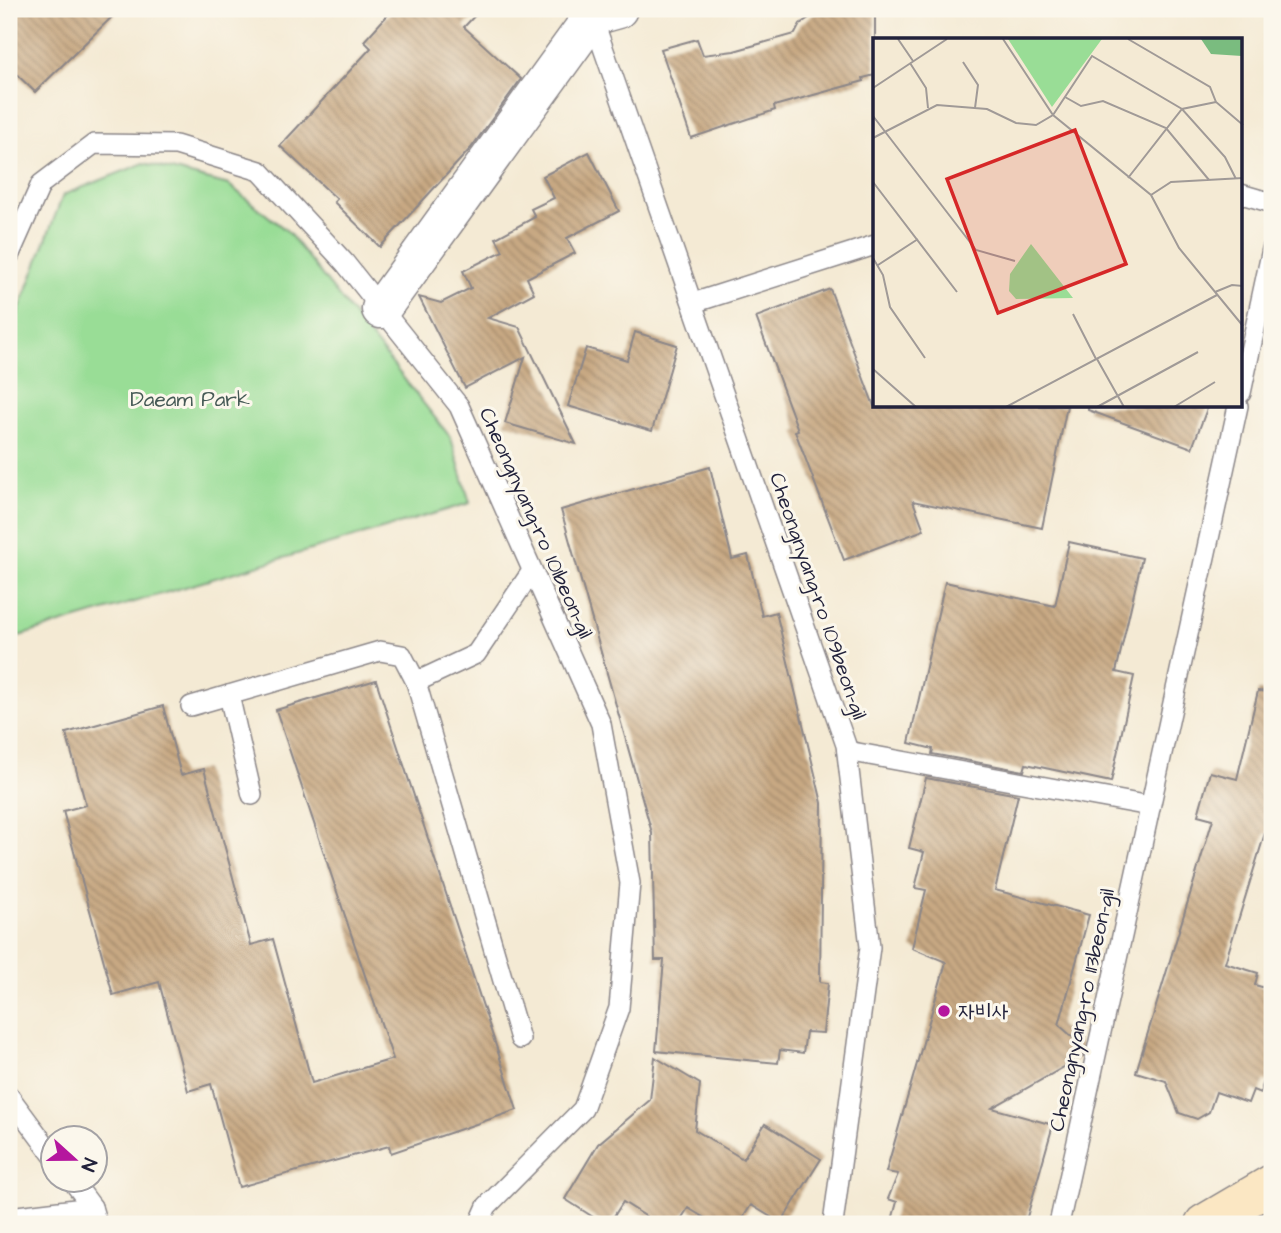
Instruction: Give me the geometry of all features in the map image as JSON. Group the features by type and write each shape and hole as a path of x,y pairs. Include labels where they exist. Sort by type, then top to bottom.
{"street":[{"path":"381,309 599,11"},
{"path":"1204,1224 1272,1184"}],"lane":[{"name":"Cheongnyang-ro 109beon-gil","path":"599,11 692,303 847,751 870,947 833,1224"},
{"name":"Cheongnyang-ro 101beon-gil","path":"9,256 41,184 94,144 176,145 260,171 345,263 459,406 601,724 630,883 619,1007 583,1109 487,1206 479,1224"},
{"path":"1242,194 1272,203"},
{"path":"692,303 873,246"},
{"path":"1242,388 1272,249"},
{"name":"Cheongnyang-ro 113beon-gil","path":"1059,1224 1238,408"},
{"path":"416,682 476,654 532,571"},
{"path":"191,706 380,651 402,655 416,682 520,1039"},
{"path":"229,695 252,795"},
{"path":"847,751 1150,806"},
{"path":"9,1096 38,1135"},
{"path":"80,1194 94,1216"},
{"path":"9,1217 94,1216"}],"green space":[{"name":"Daeam Park","path":"144,163 229,185 287,231 451,438 470,503 9,639 9,337 63,195"}],"building":[{"path":"9,9 120,9 35,92 9,67"},
{"path":"393,9 481,9 464,27 521,79 471,148 380,247 334,202 337,199 280,146 371,48 364,41"},
{"path":"875,9 873,76 863,78 864,81 774,106 775,110 691,138 661,49 697,39 703,55 734,51 795,34 800,24 816,13"},
{"path":"589,152 619,211 567,238 575,253 527,278 534,293 488,318 519,327 576,444 505,423 525,357 465,388 419,297 441,303 471,288 463,271 503,251 496,238 535,217 531,209 554,198 543,176"},
{"path":"830,289 873,408 1067,408 1042,528 913,501 924,530 844,560 795,431 798,430 756,317"},
{"path":"635,332 677,345 652,431 568,406 586,348 627,360"},
{"path":"1088,408 1207,408 1192,448"},
{"path":"710,467 732,559 748,555 762,616 776,612 822,803 820,982 828,983 823,1033 806,1032 803,1053 780,1050 778,1063 656,1051 664,960 655,960 652,833 561,510"},
{"path":"1069,542 1142,558 1116,672 1134,676 1111,782 1026,764 1024,771 932,754 933,749 909,743 945,582 1055,606"},
{"path":"376,680 517,1110 391,1153 389,1146 239,1187 211,1084 188,1091 159,982 113,995 63,811 86,805 66,733 163,706 181,775 204,769 251,945 273,939 312,1083 393,1059 276,710"},
{"path":"1258,691 1272,692 1272,835 1265,833 1225,963 1258,973 1255,985 1272,990 1272,1084 1264,1081 1260,1093 1253,1090 1248,1103 1216,1092 1209,1112 1197,1119 1179,1113 1166,1081 1136,1072 1213,819 1198,815 1210,772 1237,779"},
{"path":"926,778 1018,795 995,890 1089,915 1059,1025 1085,1048 1083,1056 992,1108 1053,1125 1025,1224 891,1224 897,1202 888,1199 898,1174 886,1172 946,962 912,948 926,890 915,888 924,852 909,848"},
{"path":"655,1057 700,1084 695,1130 743,1159 765,1124 821,1159 781,1223 751,1205 739,1224 715,1224 688,1208 678,1224 658,1224 623,1202 609,1224 604,1224 565,1199 598,1144 650,1100"}],"place":[{"name":"자비사","path":"944,1011"}]}
